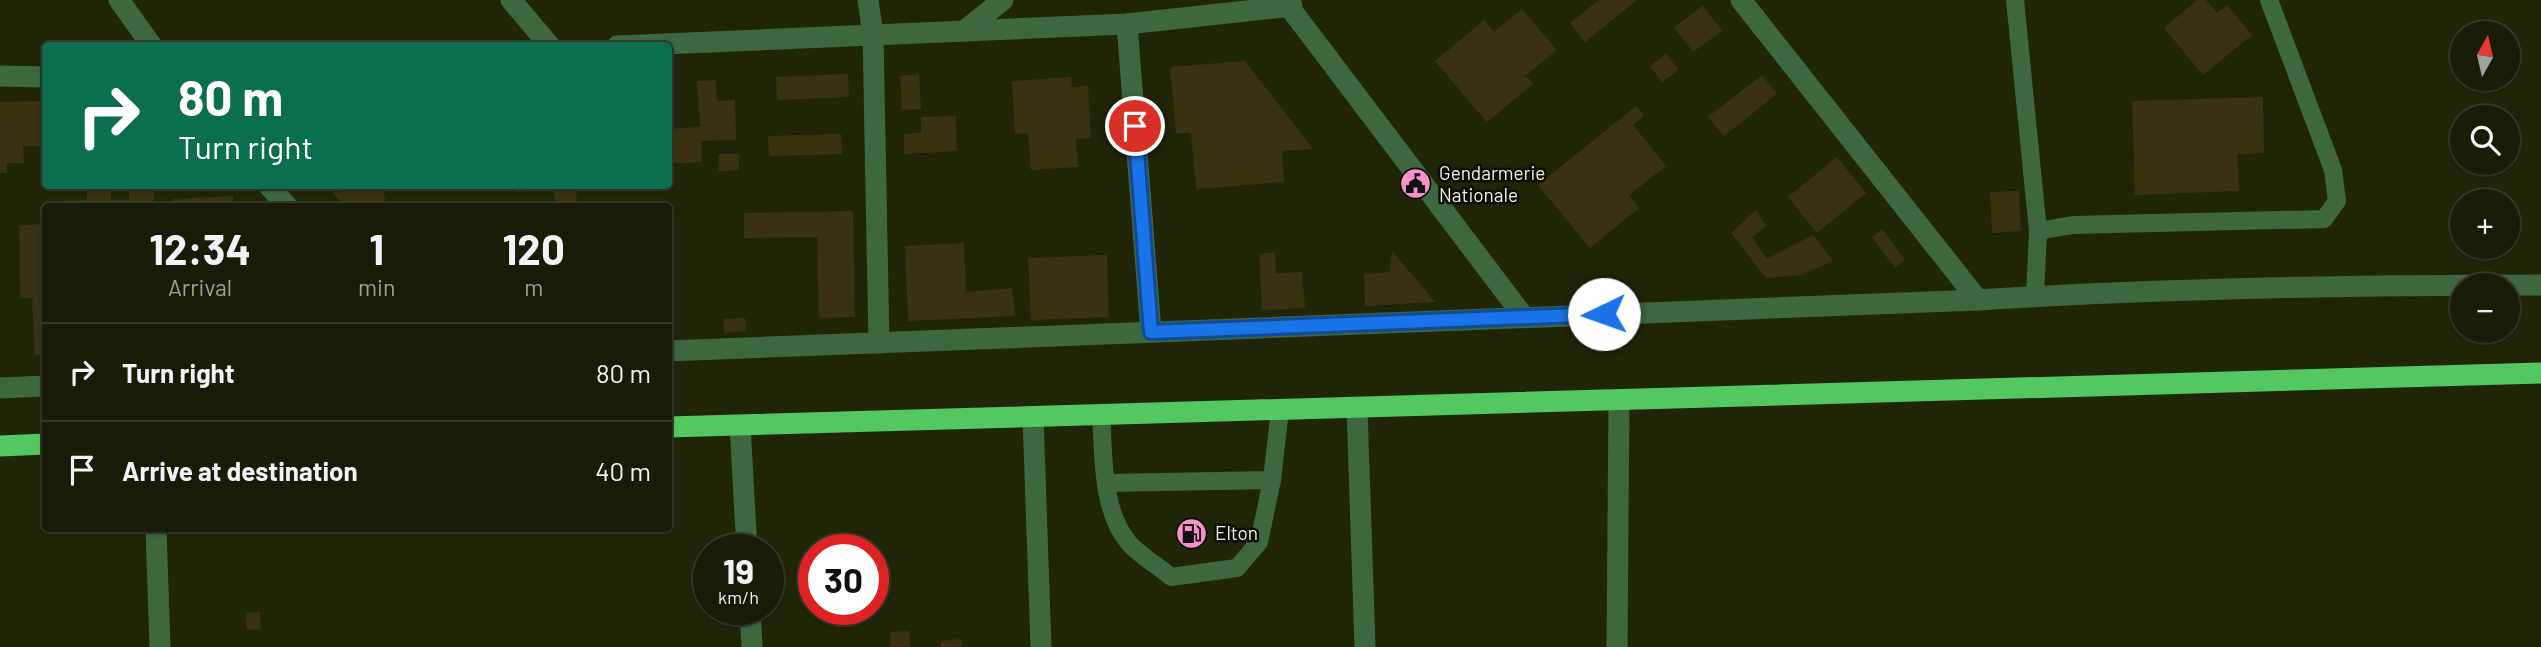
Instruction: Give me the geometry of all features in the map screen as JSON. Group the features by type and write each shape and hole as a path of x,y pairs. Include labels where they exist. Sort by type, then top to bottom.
{"highway":[{"path":"672,427 2541,373"},
{"path":"0,446 42,444"}],"street":[{"path":"119,0 149,42"},
{"path":"511,0 547,42"},
{"path":"868,0 873,34 879,343"},
{"path":"964,31 1003,0"},
{"path":"1741,0 1978,300"},
{"path":"672,43 1127,24 1288,3 1524,317"},
{"path":"1127,24 1151,332"},
{"path":"0,76 42,77"},
{"path":"272,189 284,203"},
{"path":"672,351 2035,296 2358,285 2541,285"},
{"path":"0,388 42,387"},
{"path":"1618,647 1619,400"},
{"path":"1357,408 1365,647"},
{"path":"1033,417 1041,647"},
{"path":"740,425 746,534"},
{"path":"156,532 160,647"},
{"path":"751,625 752,647"}],"lane":[{"path":"2015,0 2038,231 2035,296"},
{"path":"2038,231 2073,225 2324,219 2337,201 2333,170 2269,0"},
{"path":"1101,415 1106,483 1117,525 1130,544 1171,576 1237,568 1259,542 1272,480 1280,410"},
{"path":"1106,483 1272,480"}],"building":[{"path":"1599,0 1637,0 1585,42 1570,23"},
{"path":"2197,0 2206,0 2217,13 2227,5 2252,35 2203,75 2164,28"},
{"path":"1703,6 1722,31 1693,52 1674,27"},
{"path":"1522,9 1557,50 1526,75 1533,84 1487,122 1435,61 1484,20 1494,32"},
{"path":"1666,54 1679,70 1662,82 1650,66"},
{"path":"1245,61 1313,149 1282,151 1284,182 1196,189 1191,133 1176,133 1170,67"},
{"path":"848,74 849,97 777,100 776,77"},
{"path":"919,74 921,109 902,110 900,76"},
{"path":"1762,75 1777,94 1724,136 1708,117"},
{"path":"1071,77 1072,87 1088,86 1091,138 1076,139 1078,167 1031,170 1028,133 1015,134 1012,81"},
{"path":"716,80 717,101 735,100 736,140 701,141 702,162 672,164 672,129 700,127 697,81"},
{"path":"2263,97 2264,153 2237,154 2239,191 2135,195 2132,101"},
{"path":"42,101 42,156 41,146 23,146 24,163 7,163 7,173 0,173 0,102"},
{"path":"1636,106 1644,116 1633,125 1666,166 1629,195 1639,208 1590,248 1538,185"},
{"path":"956,116 957,151 904,154 904,134 921,133 921,117"},
{"path":"841,134 842,154 769,156 768,136"},
{"path":"718,154 739,154 739,170 719,171"},
{"path":"1837,157 1866,193 1817,233 1788,197"},
{"path":"87,189 111,189 111,200 129,200 129,191 154,189 154,203 50,203 87,200"},
{"path":"383,189 386,203 341,203 332,192"},
{"path":"516,189 533,189 533,191 516,192"},
{"path":"576,189 577,203 556,203 554,191"},
{"path":"2019,191 2021,231 1992,233 1990,192"},
{"path":"233,196 233,203 172,203 172,199"},
{"path":"1756,210 1766,226 1752,237 1767,259 1813,235 1833,261 1801,275 1766,278 1731,233"},
{"path":"853,211 855,317 819,318 817,237 744,238 744,213"},
{"path":"42,224 42,355 35,355 32,298 20,298 19,225"},
{"path":"1882,229 1905,260 1895,268 1872,237"},
{"path":"964,243 966,292 1012,288 1015,316 908,321 905,246"},
{"path":"1392,251 1435,302 1365,306 1364,274 1390,272"},
{"path":"1275,252 1276,273 1302,272 1305,308 1262,310 1259,254"},
{"path":"1107,255 1109,317 1031,320 1028,258"},
{"path":"745,318 746,331 724,333 723,319"},
{"path":"260,612 261,629 247,630 246,613"},
{"path":"909,631 910,647 891,647 890,632"},
{"path":"962,639 962,647 941,647 941,641"}],"place":[{"name":"Gendarmerie Nationale","path":"1416,184"},
{"name":"Elton","path":"1192,533"}],"route":[{"path":"1135,126 1151,332 1604,314"}]}
